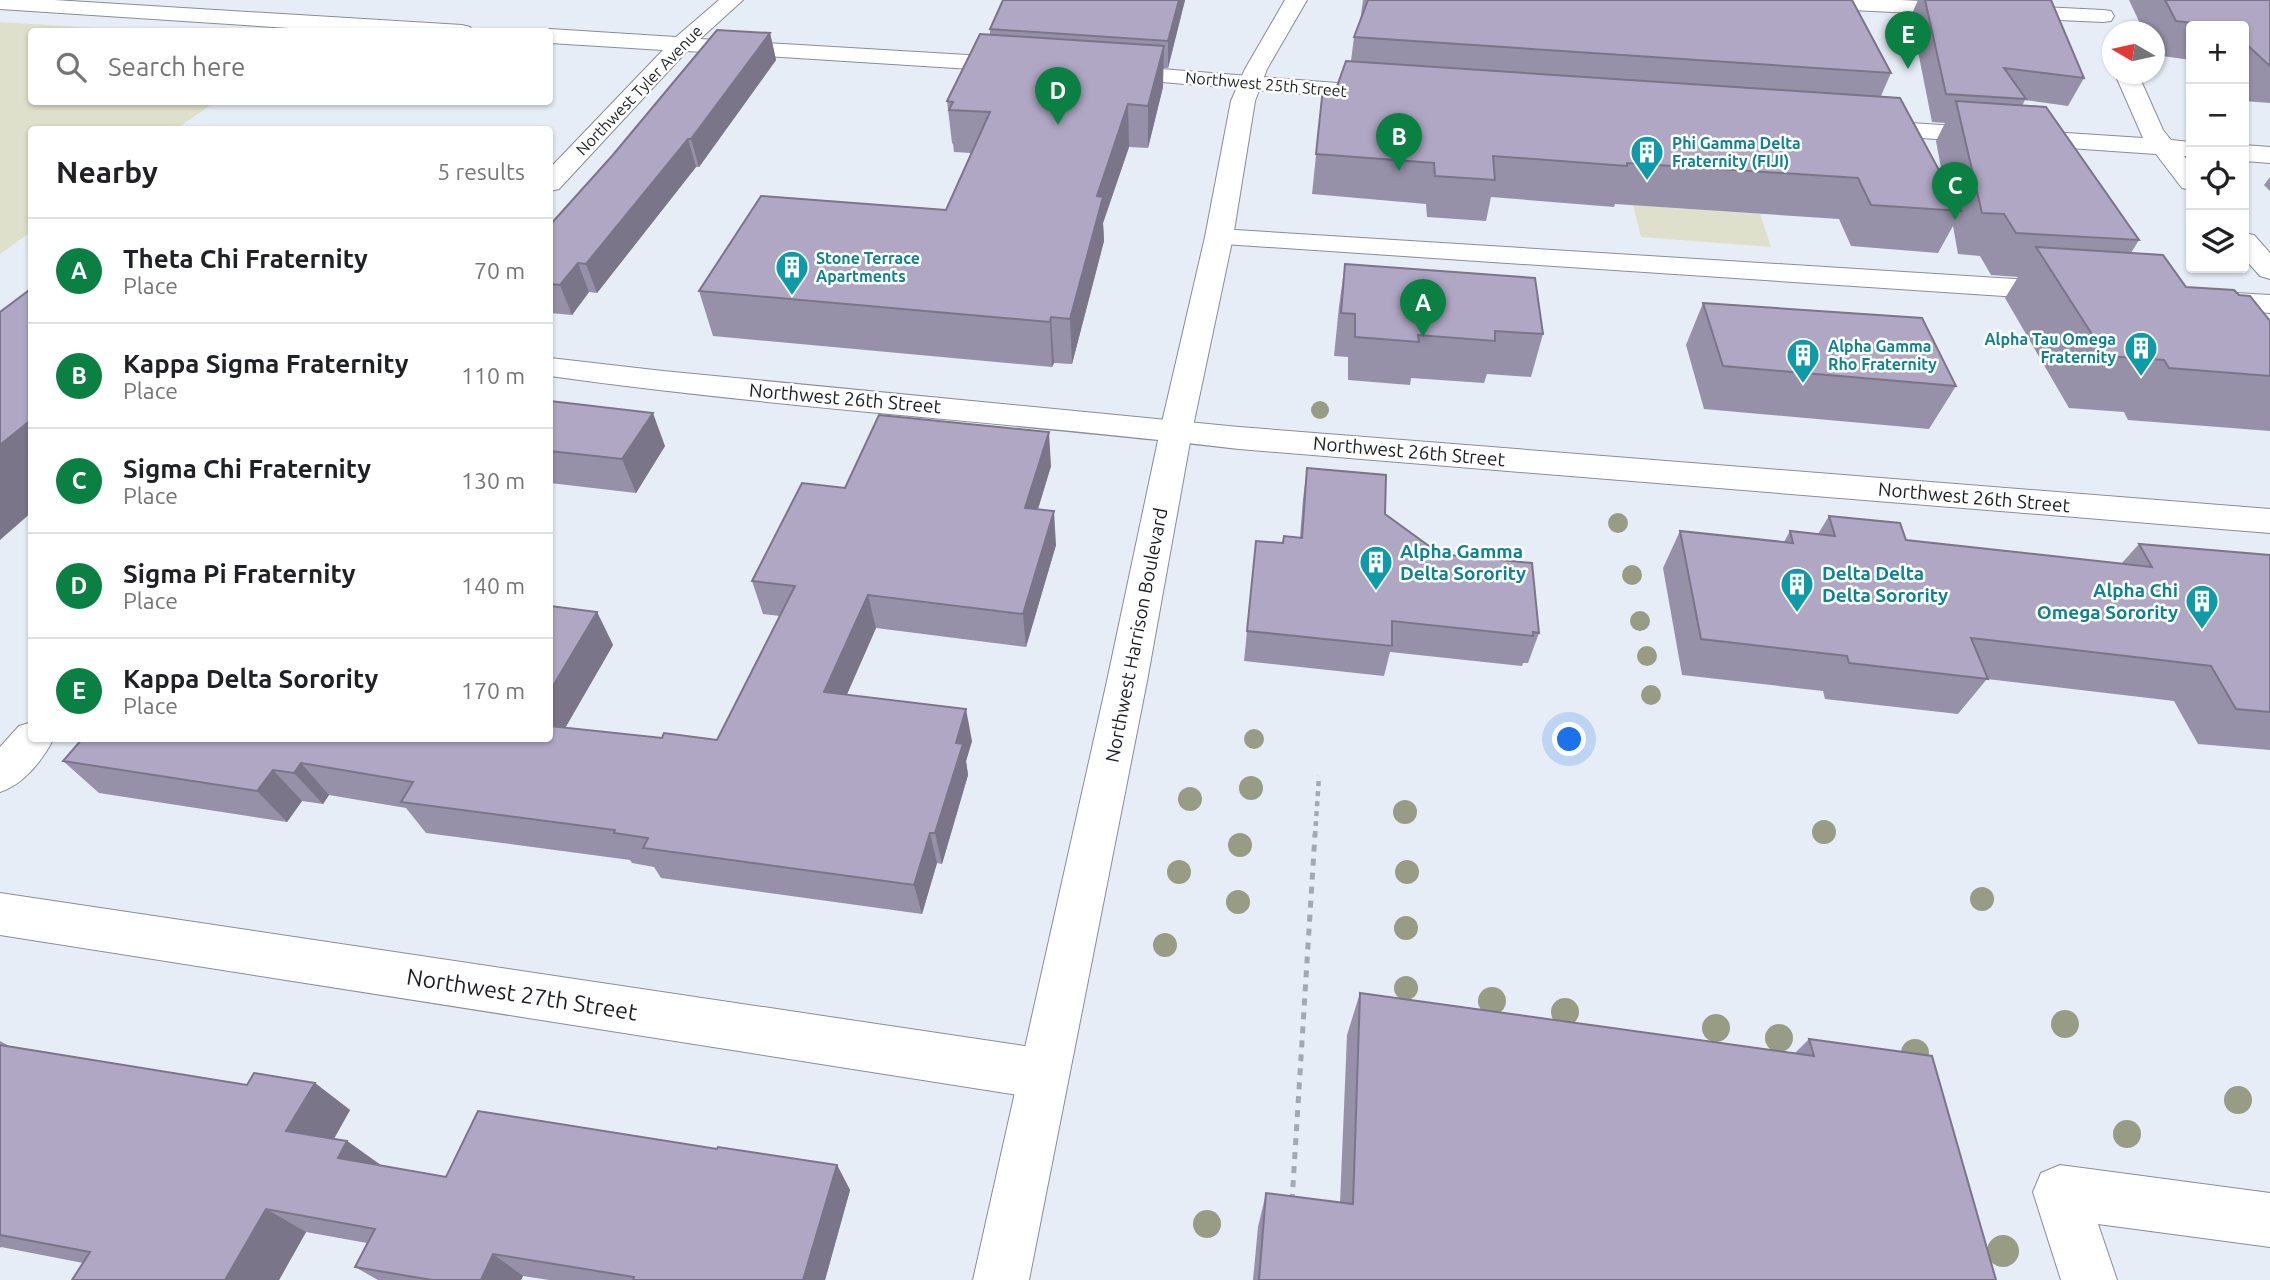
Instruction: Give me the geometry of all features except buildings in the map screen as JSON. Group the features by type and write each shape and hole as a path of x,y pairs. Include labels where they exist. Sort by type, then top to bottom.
{"street":[{"name":"Northwest Tyler Avenue","path":"553,180 681,44 732,0"},
{"name":"Northwest Harrison Boulevard","path":"1001,1280 1127,681 1176,431 1219,237 1243,101 1249,82 1296,0"},
{"path":"1765,0 2100,8"},
{"path":"0,3 398,28"},
{"path":"553,36 1038,66"},
{"name":"Northwest 25th Street","path":"1092,70 1402,94"},
{"path":"2131,84 2151,132 2186,176"},
{"path":"1845,126 2186,149"},
{"path":"2249,153 2270,155"},
{"path":"1219,237 2086,293"},
{"path":"2249,247 2270,270"},
{"path":"2178,298 2270,304"},
{"name":"Northwest 26th Street","path":"553,366 663,382 1176,431 2270,521"},
{"path":"0,775 30,742"},
{"name":"Northwest 27th Street","path":"0,914 1044,1074"},
{"path":"2089,1280 2060,1192 2270,1220"}],"path":[{"path":"1292,1205 1319,776"}],"green space":[{"path":"0,22 95,28 28,28 28,105 211,105 180,126 28,126 28,234 0,254"},
{"path":"1633,205 1760,214 1771,247 1641,237"}],"place":[{"name":"Kappa Delta Sorority","path":"1908,69"},
{"name":"Sigma Pi Fraternity","path":"1058,125"},
{"name":"Kappa Sigma Fraternity","path":"1399,171"},
{"name":"Phi Gamma Delta Fraternity (FIJI)","path":"1647,182"},
{"name":"Sigma Chi Fraternity","path":"1955,220"},
{"name":"Stone Terrace Apartments","path":"792,297"},
{"name":"Theta Chi Fraternity","path":"1423,337"},
{"name":"Alpha Tau Omega Fraternity","path":"2141,378"},
{"name":"Alpha Gamma Rho Fraternity","path":"1803,385"},
{"name":"Alpha Gamma Delta Sorority","path":"1376,592"},
{"name":"Delta Delta Delta Sorority","path":"1797,614"},
{"name":"Alpha Chi Omega Sorority","path":"2202,631"}]}
